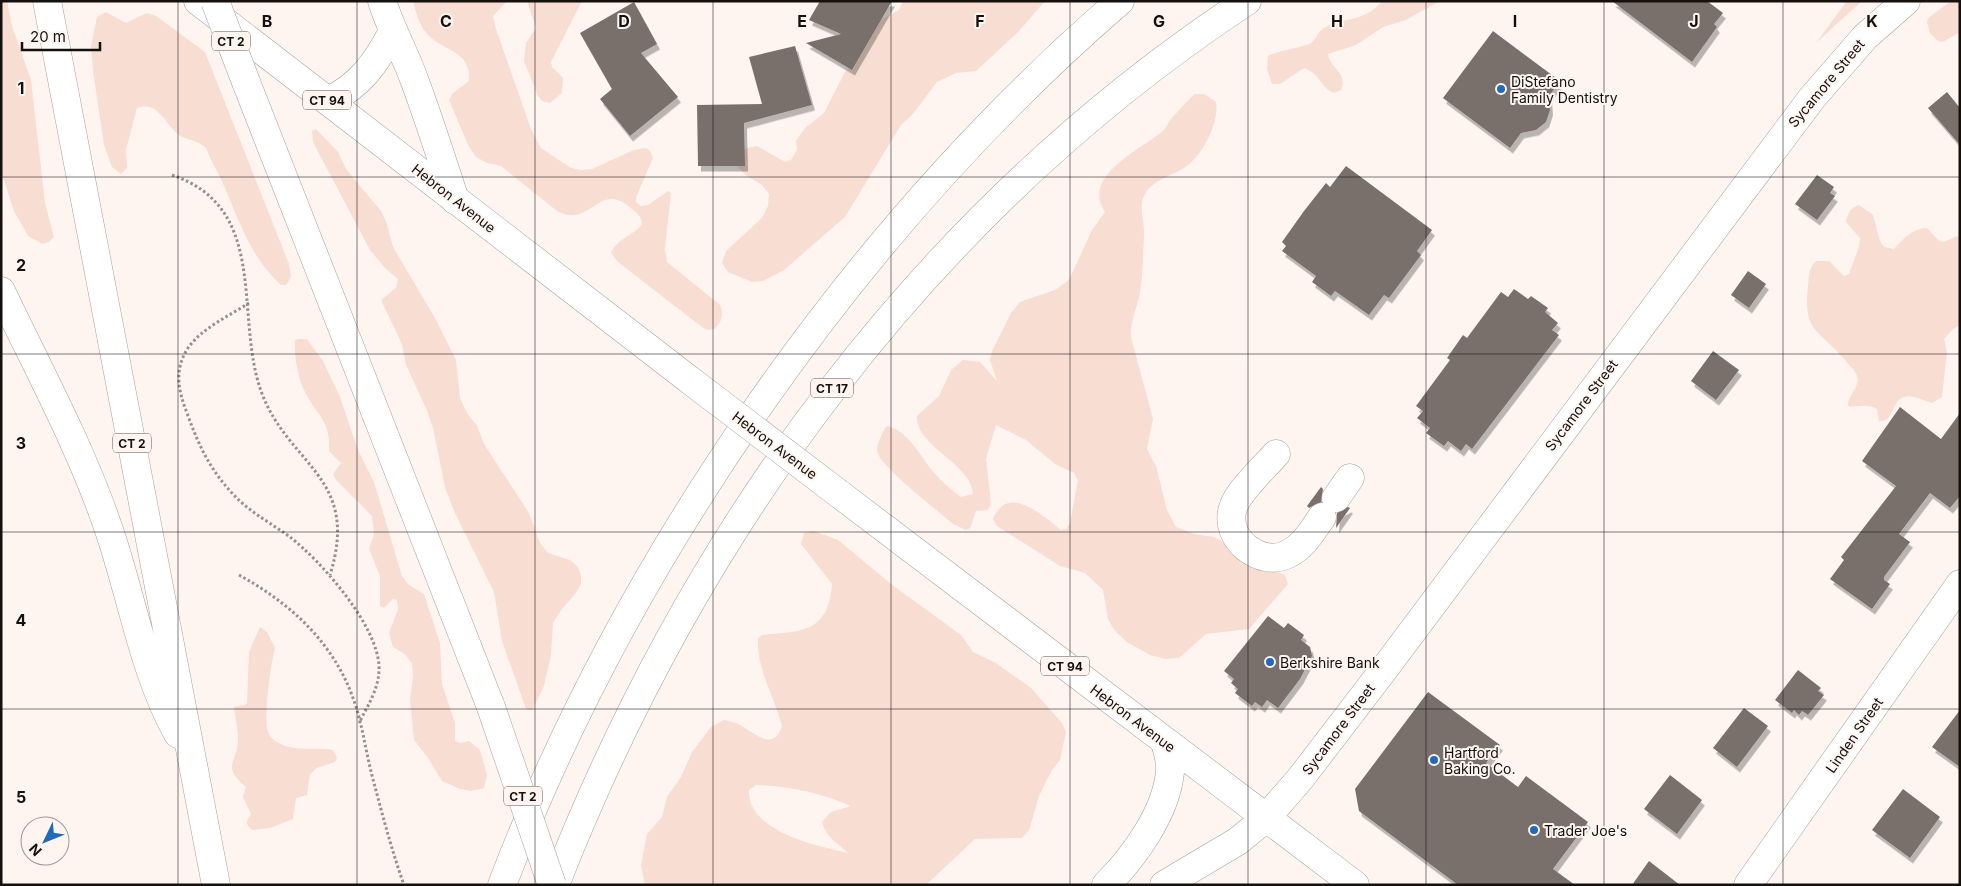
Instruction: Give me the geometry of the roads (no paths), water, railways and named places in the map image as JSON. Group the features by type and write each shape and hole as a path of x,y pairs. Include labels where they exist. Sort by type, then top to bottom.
{"main road":[{"name":"CT 2","path":"47,1 216,885"},
{"name":"Hebron Avenue","path":"198,1 691,381 1355,885"},
{"name":"CT 2","path":"215,1 491,707 553,885"},
{"path":"382,1 392,33 414,79 456,200"},
{"path":"502,885 548,773 623,628 694,504 769,393 852,282 929,191 1043,72 1120,1"},
{"name":"CT 17","path":"553,885 623,732 689,605 754,497 818,405 869,341 924,278 1018,182 1106,104 1156,65 1247,1"},
{"name":"Sycamore Street","path":"1164,885 1238,841 1266,818 1300,779 1812,98 1865,37 1906,1"},
{"path":"328,101 351,88 372,68 392,33"},
{"path":"1,291 93,488 120,564 156,689 169,718 192,757"},
{"path":"1276,454 1235,502 1232,519 1241,542 1250,552 1261,557 1287,555 1304,543 1336,498"},
{"name":"Linden Street","path":"1748,885 1960,584"},
{"path":"1106,885 1138,844 1161,804 1170,773 1165,742"}],"place":[{"name":"DiStefano Family Dentistry","path":"1501,89"},
{"name":"Berkshire Bank","path":"1270,662"},
{"name":"Hartford Baking Co.","path":"1434,760"},
{"name":"Trader Joe's","path":"1534,830"}]}
